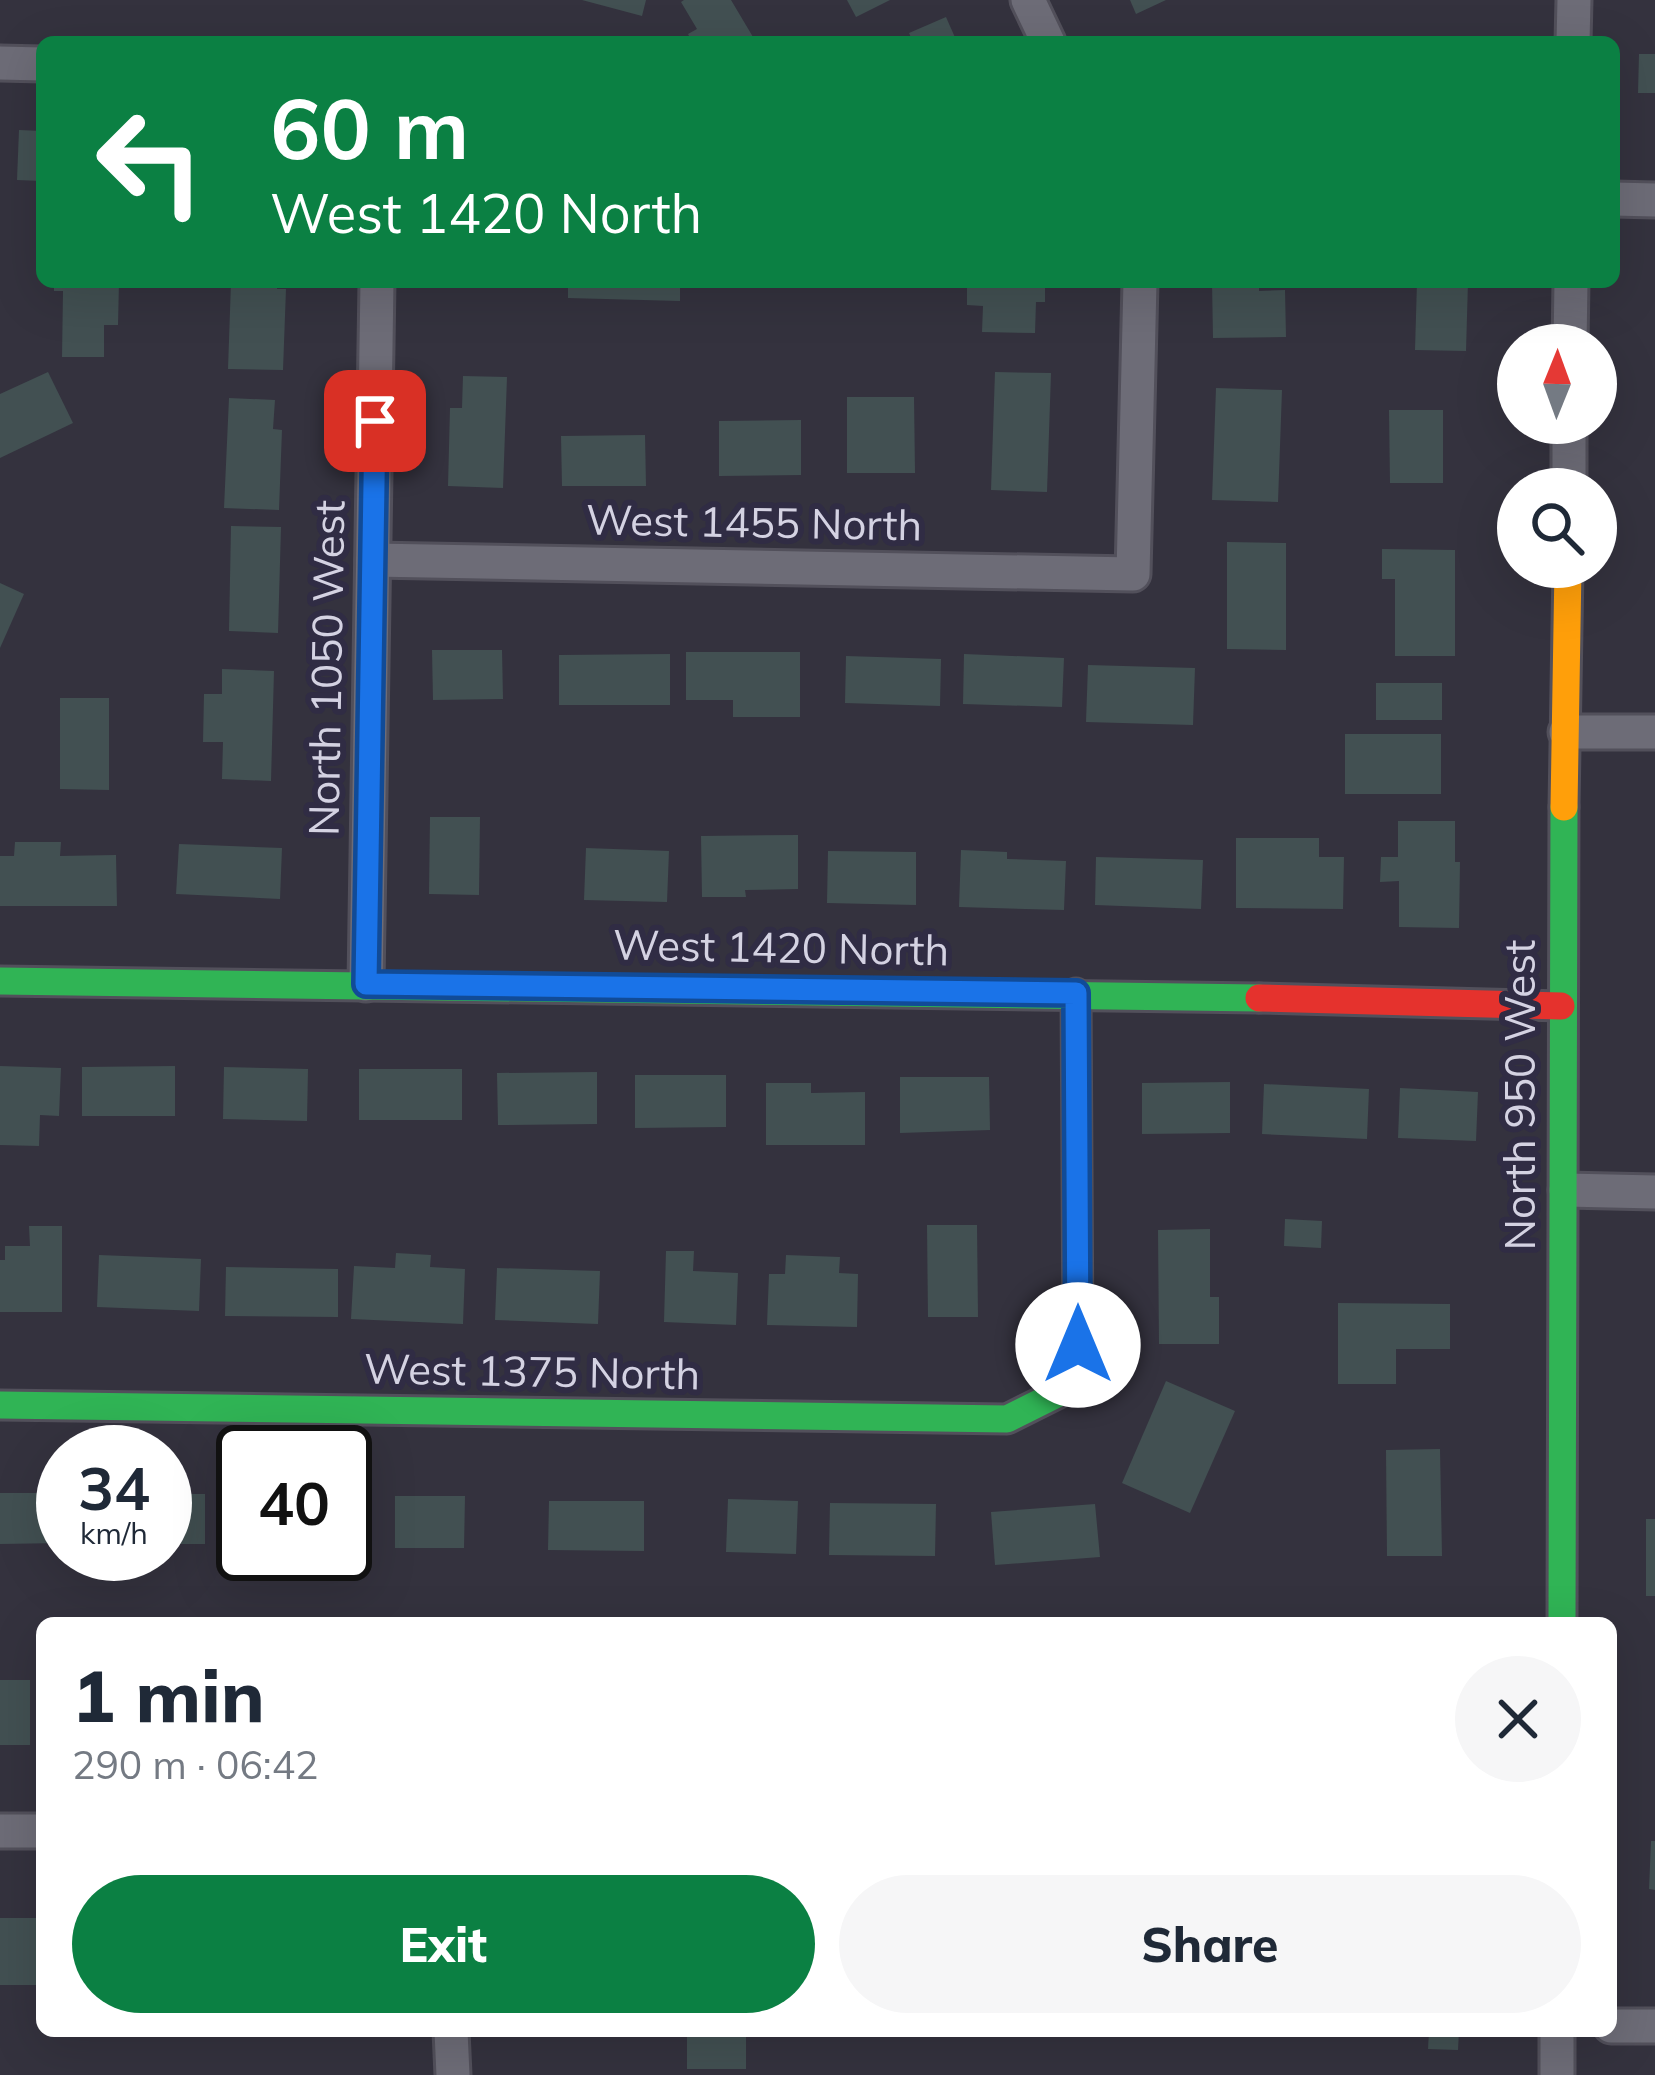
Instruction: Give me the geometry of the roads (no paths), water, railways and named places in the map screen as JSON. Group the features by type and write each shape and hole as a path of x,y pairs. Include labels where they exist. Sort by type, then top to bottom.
{"street":[{"path":"1028,0 1045,36"},
{"path":"1573,36 1574,0"},
{"path":"0,63 36,64"},
{"path":"1620,199 1655,200"},
{"name":"North 1050 West","path":"366,984 377,288"},
{"name":"West 1455 North","path":"373,560 1133,574 1140,288"},
{"path":"1570,324 1571,288"},
{"name":"North 950 West","path":"1562,1617 1566,1190 1561,1006 1568,588"},
{"path":"1566,732 1655,733"},
{"name":"West 1420 North","path":"0,981 1076,993 1561,1006"},
{"name":"West 1375 North","path":"0,1405 1007,1419 1057,1394 1078,1345 1076,993"},
{"path":"1566,1190 1655,1192"},
{"path":"0,1831 36,1832"},
{"path":"1617,2026 1655,2026"},
{"path":"452,2037 453,2075"},
{"path":"1557,2075 1558,2037"}]}
